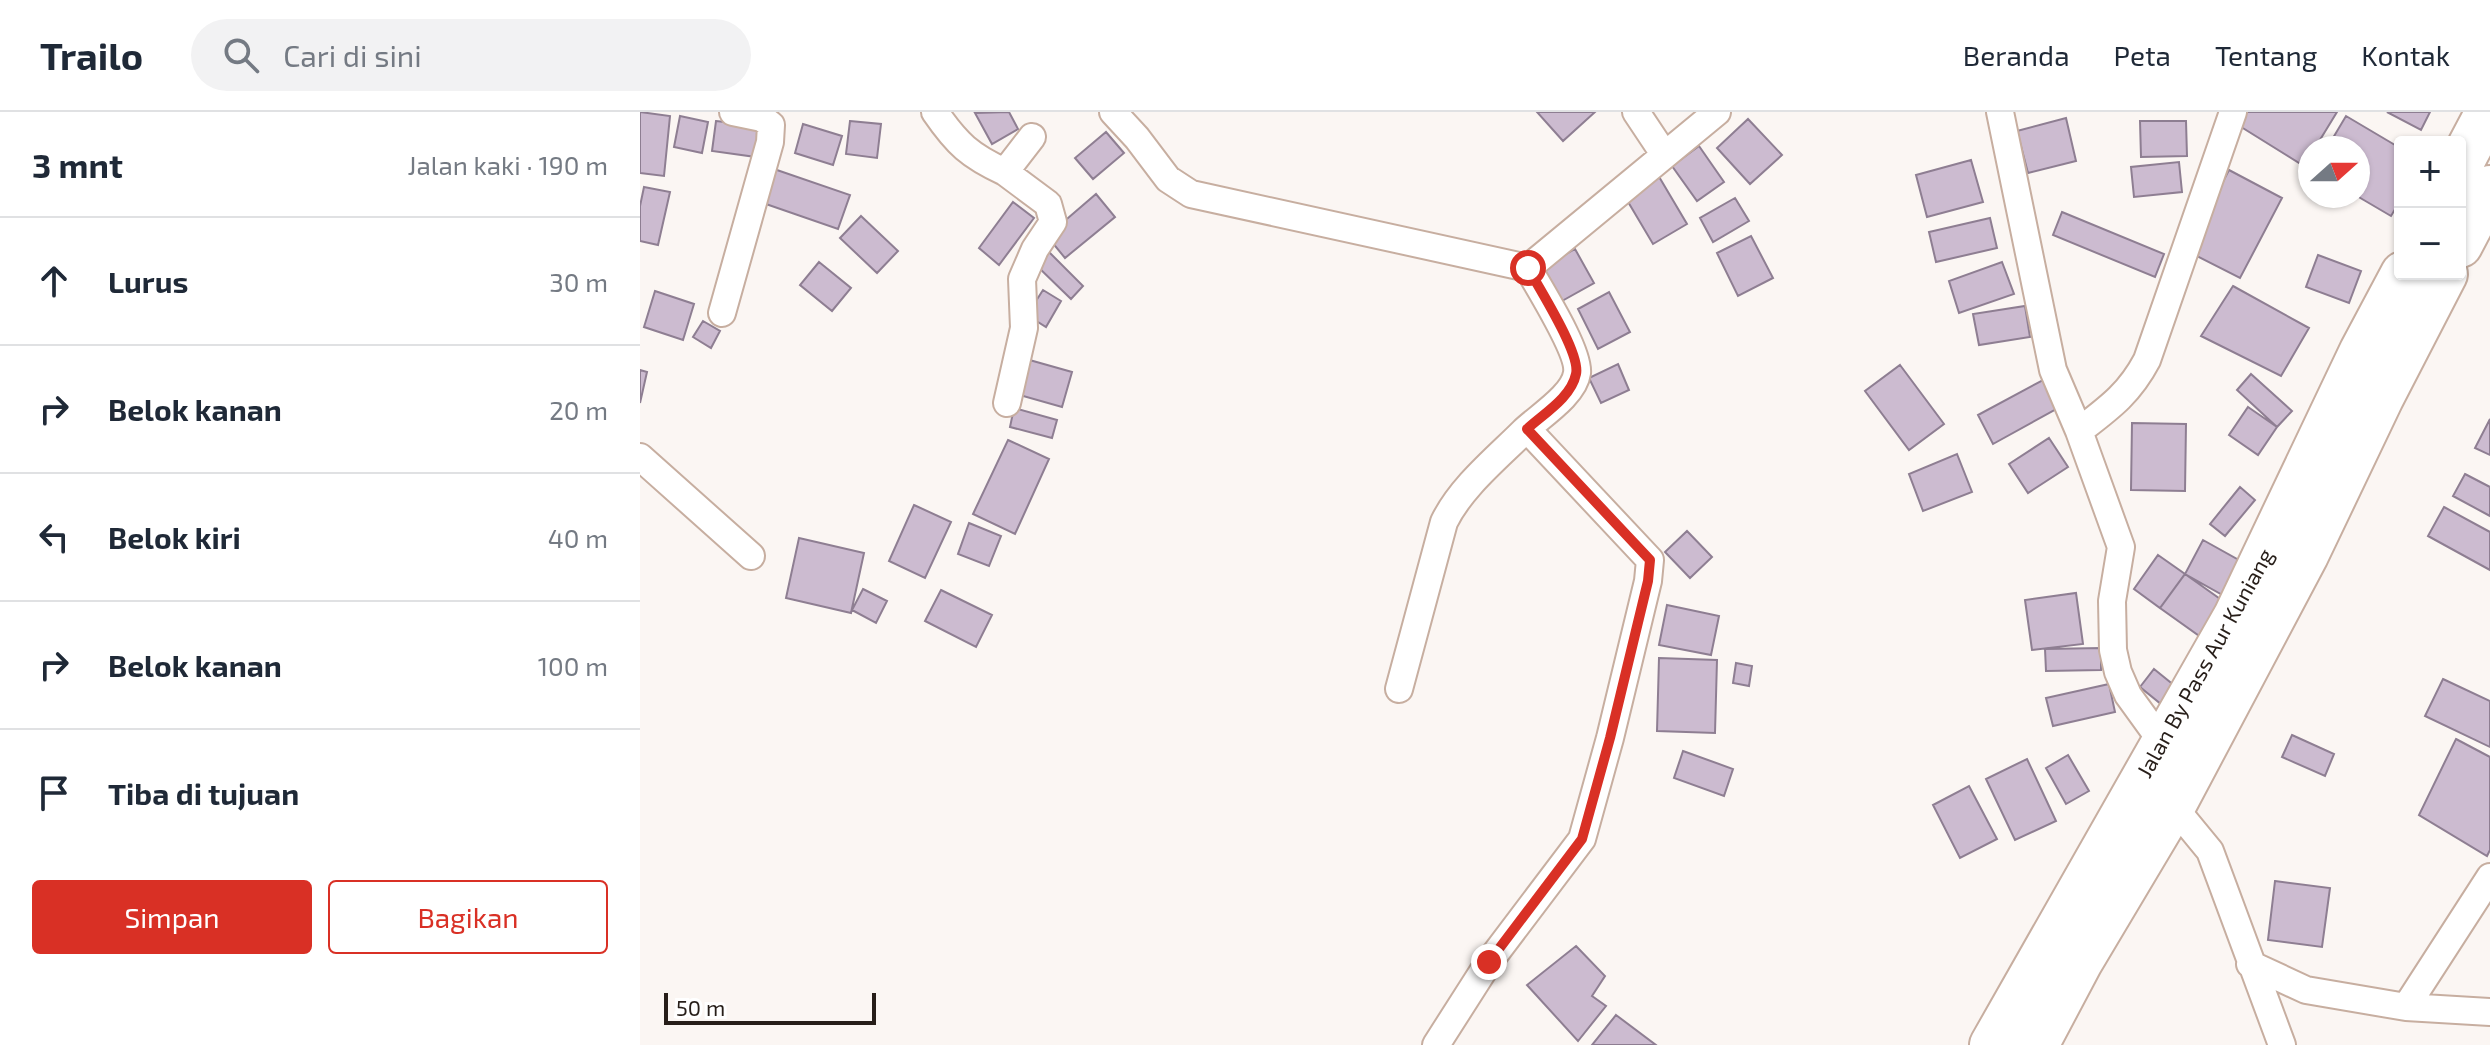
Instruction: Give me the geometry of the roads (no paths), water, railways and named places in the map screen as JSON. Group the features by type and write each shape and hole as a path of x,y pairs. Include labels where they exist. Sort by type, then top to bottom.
{"highway":[{"path":"2466,154 2488,112"},
{"path":"2466,234 2490,188"},
{"name":"Jalan By Pass Aur Kuniang","path":"2036,1045 2080,962 2173,806 2306,555 2401,280"},
{"name":"Jalan By Pass Aur Kuniang","path":"1992,1045 2365,389 2441,280"}],"street":[{"path":"722,313 770,142 771,125 762,118 733,112"},
{"path":"935,112 952,136 976,159 1005,172 1048,204 1053,222 1035,249 1022,279 1024,328 1007,403"},
{"path":"1113,112 1168,179 1191,194 1528,268 1553,310 1574,356 1577,373 1566,394 1453,504 1399,689"},
{"path":"1636,112 1664,154"},
{"path":"1528,268 1717,112"},
{"path":"2000,112 2053,370 2121,547 2112,601 2113,650 2118,672 2128,695 2162,742"},
{"path":"2079,431 2117,402 2135,382 2147,360 2233,112"},
{"path":"1005,172 1032,137"},
{"path":"1436,1045 1489,962 1582,839 1648,581 1650,560 1527,429"},
{"path":"640,457 751,556"},
{"path":"2173,806 2210,851 2282,1045"},
{"path":"2406,1007 2490,877"},
{"path":"2250,964 2306,990 2406,1007 2490,1012"}]}
